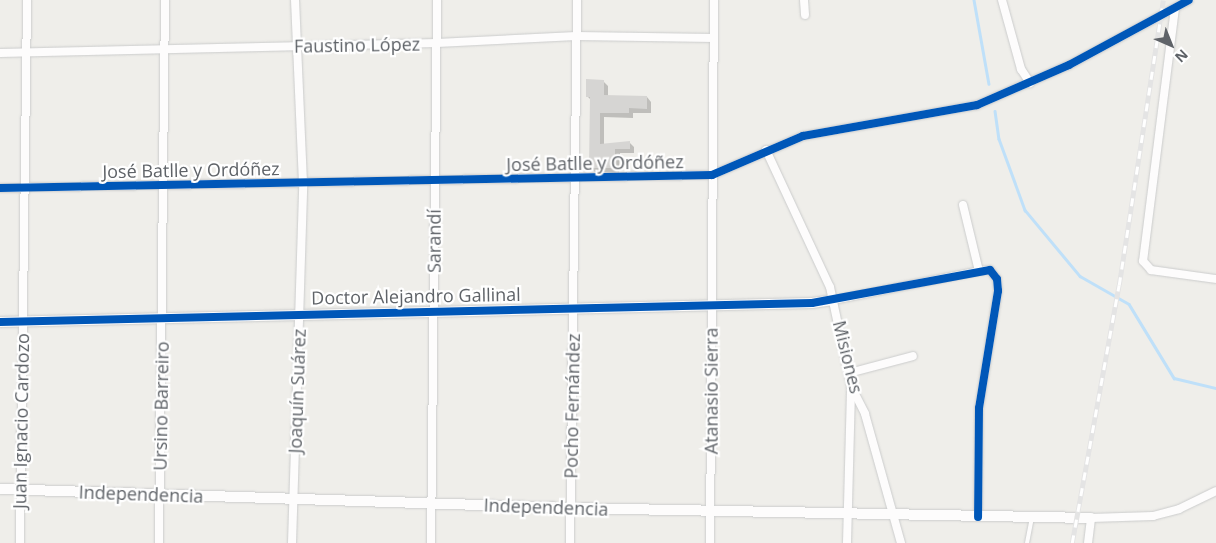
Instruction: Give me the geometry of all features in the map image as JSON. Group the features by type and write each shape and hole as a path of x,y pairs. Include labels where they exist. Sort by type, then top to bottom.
{"street":[{"name":"Juan Ignacio Cardozo","path":"20,543 28,0"},
{"name":"Ursino Barreiro","path":"159,543 165,185 165,0"},
{"name":"Joaquín Suárez","path":"292,543 303,184 295,0"},
{"name":"Sarandí","path":"431,543 437,0"},
{"name":"Pocho Fernández","path":"570,543 573,308 577,179 577,0"},
{"name":"Atanasio Sierra","path":"710,543 714,0"},
{"path":"804,0 804,15"},
{"path":"1002,0 1016,52 1030,83"},
{"name":"José Batlle y Ordóñez","path":"0,188 577,179 712,175 766,150 820,132 965,109 1030,83 1160,17 1189,0"},
{"path":"1175,8 1142,249 1144,265 1151,270 1216,279"},
{"name":"Faustino López","path":"0,53 437,43 576,36 714,38"},
{"name":"Misiones","path":"766,150 833,300 851,386 865,414 901,543"},
{"path":"963,205 979,271"},
{"path":"833,300 979,271 990,270 997,279 998,292 978,408 978,517"},
{"name":"Doctor Alejandro Gallinal","path":"0,322 162,316 812,303 833,300"},
{"path":"849,373 913,356"},
{"path":"847,543 851,386"},
{"name":"Independencia","path":"0,489 570,508 893,516 1092,518"},
{"path":"1088,543 1092,518 1166,513 1216,491"}],"lane":[{"path":"1027,543 1032,518"}],"building":[{"path":"586,79 604,80 604,95 647,96 647,109 629,108 629,113 600,113 600,144 630,141 630,149 615,149 615,168 589,168 590,97 586,97"}],"waterway":[{"path":"974,0 989,84"},
{"path":"995,111 999,139 1025,210 1080,276 1129,304 1174,378 1216,388"}],"railway":[{"path":"1072,543 1119,285 1163,0"}],"cycle path":[{"path":"0,188 712,175 803,136 977,105 1069,65 1189,0"},
{"path":"0,322 812,303 990,270 997,279 998,291 979,408 978,517"}]}
